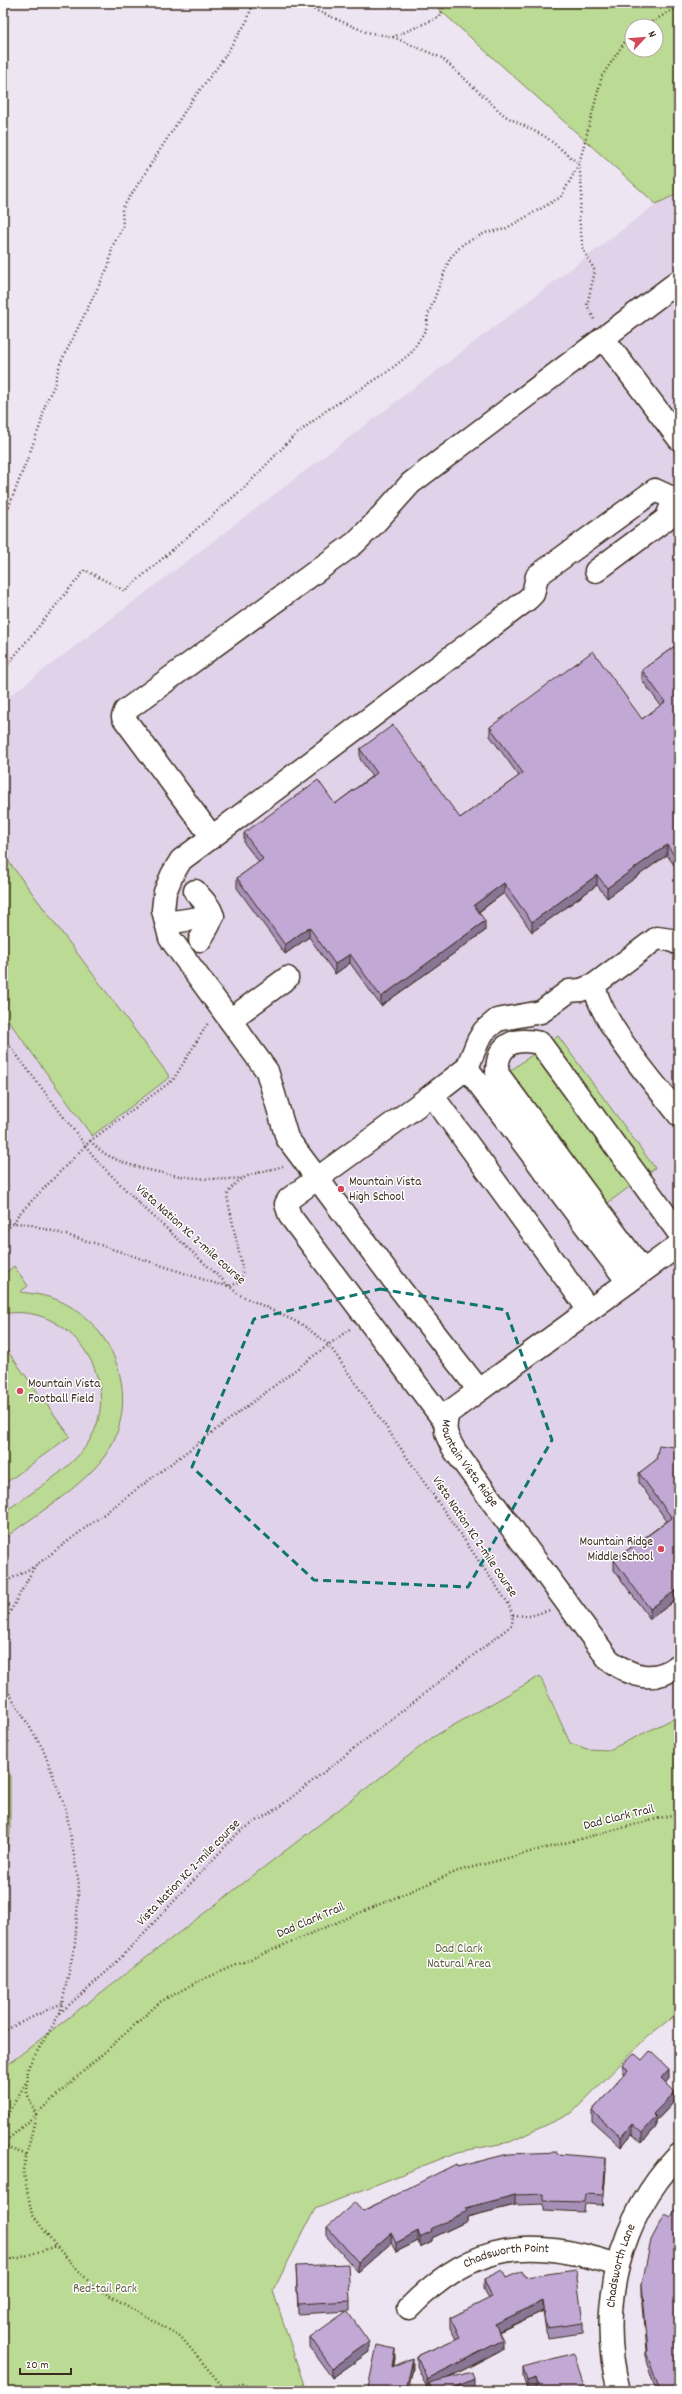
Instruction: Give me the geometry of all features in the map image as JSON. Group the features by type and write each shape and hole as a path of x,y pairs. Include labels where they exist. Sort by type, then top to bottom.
{"street":[{"path":"212,837 127,724 123,718 125,711 355,543 411,483 679,281"},
{"path":"603,338 679,439"},
{"path":"479,1390 316,1180 286,1138 267,1071 170,938 166,923 164,892 172,874 182,860 528,599 533,594 538,576 655,490 676,500 666,519 596,571"},
{"path":"195,891 212,911 213,916 200,940"},
{"path":"166,923 213,916"},
{"path":"445,1422 290,1216 286,1204 289,1199 467,1068 478,1041 484,1031 497,1020 541,1012 569,991 581,990 594,985 657,938 671,940 679,944"},
{"path":"226,1014 287,978"},
{"path":"594,985 597,1000 621,1040 679,1115"},
{"path":"635,1277 497,1073 497,1058 506,1046 524,1039 540,1043 679,1233"},
{"path":"467,1068 635,1277"},
{"path":"432,1095 589,1310"},
{"name":"Mountain Vista Ridge","path":"679,1245 448,1412 445,1422 446,1436 452,1446 609,1660 619,1668 632,1674 644,1677 657,1677 679,1665"},
{"name":"Chadsworth Lane","path":"619,2391 614,2372 610,2339 611,2304 617,2265 633,2223 644,2201 663,2172 679,2155"},
{"name":"Chadsworth Point","path":"409,2308 435,2283 468,2261 504,2251 544,2248 561,2250 583,2254 617,2265"}],"path":[{"path":"3,522 40,426 46,402 54,386 60,364 109,265 112,248 123,226 122,209 192,100 219,65 247,21 253,3"},
{"path":"299,3 366,32 393,37 442,58 504,116 546,137 579,164 582,191 579,218 583,249 595,271 587,305 603,338"},
{"path":"393,37 440,17 444,3"},
{"path":"659,18 679,6"},
{"path":"3,670 85,570 125,591 245,487 293,437 327,410 386,374 411,353 426,329 428,315 450,258 463,244 485,233 505,229 561,197 579,164 602,76 624,43"},
{"path":"3,1232 14,1223 18,1215 90,1141 173,1080 210,1020 226,1014"},
{"name":"Vista Nation XC 2-mile course","path":"3,1037 86,1146 143,1207 238,1294 303,1324 329,1345 508,1603 513,1615 512,1625 278,1808 239,1832 104,1975 60,2013"},
{"path":"90,1141 104,1154 147,1169 208,1180 242,1178 302,1160"},
{"path":"14,1223 28,1224 60,1233 217,1284 230,1286 240,1282 242,1272 227,1196 231,1185 242,1178"},
{"path":"3,1583 35,1566 365,1317"},
{"path":"3,1625 35,1566"},
{"path":"513,1615 530,1616 542,1613 566,1601"},
{"path":"3,1683 43,1749 66,1810 79,1884 75,1944 60,2013 28,2067 27,2093 36,2115 23,2170 32,2214 56,2246 93,2286 180,2336 224,2390 243,2384 256,2391"},
{"name":"Dad Clark Trail","path":"3,2145 160,2002 199,1981 458,1871 679,1813"},
{"path":"3,2031 62,2003"},
{"path":"3,2122 28,2081"},
{"path":"3,2145 26,2155"},
{"path":"3,2261 19,2258 56,2246"}],"highlighted area":[{"path":"380,1289 506,1310 552,1440 468,1587 314,1580 192,1467 254,1319"}],"shaded area":[{"name":"Mountain Vista High School","path":"679,193 679,1716 609,1750 587,1749 570,1743 540,1676 433,1737 3,2068 3,701 656,204"}],"green space":[{"path":"432,3 679,3 679,193 656,204"},
{"path":"3,854 170,1077 92,1136 3,1013"},
{"path":"558,1036 655,1168 582,1222 485,1089"},
{"path":"14,1266 28,1286 20,1292 50,1297 61,1301 85,1317 100,1333 112,1352 119,1372 122,1394 121,1416 115,1437 104,1457 95,1468 71,1490 3,1539 3,1513 52,1479 85,1448 92,1436 99,1414 100,1391 94,1368 84,1348 68,1332 49,1319 27,1313 3,1314 3,1275"},
{"name":"Mountain Vista Football Field","path":"3,1345 70,1436 3,1485"},
{"name":"Dad Clark Natural Area","path":"540,1676 570,1743 587,1749 609,1750 679,1716 679,2012 647,2037 572,2113 510,2142 458,2152 315,2209 273,2291 306,2391 3,2391 3,2068 433,1737"},
{"path":"3,1753 10,1775 10,1833 3,1873"}],"building":[{"path":"679,643 679,862 667,845 607,888 597,875 532,922 504,883 474,905 485,921 381,997 350,954 335,964 309,927 285,945 237,878 263,859 244,833 318,780 335,804 377,773 360,749 393,725 460,818 523,773 490,727 593,651 642,719 665,702 642,670"},
{"name":"Mountain Ridge Middle School","path":"679,1443 679,1588 650,1609 614,1560 672,1518 639,1473 656,1460 659,1445 674,1447"},
{"path":"650,2051 669,2069 661,2078 675,2092 653,2114 656,2117 642,2133 632,2124 621,2137 592,2111 628,2070 623,2064 634,2053 642,2060"},
{"path":"557,2152 557,2154 606,2158 603,2195 585,2194 584,2202 544,2201 544,2194 515,2195 466,2208 467,2211 431,2229 432,2231 420,2237 418,2231 396,2243 391,2233 358,2262 327,2227 355,2202 363,2211 456,2164 457,2167 508,2154"},
{"path":"679,2203 679,2391 660,2391 646,2352 648,2351 642,2284 651,2240 665,2214 671,2217"},
{"path":"348,2264 350,2301 298,2304 296,2266"},
{"path":"502,2270 506,2278 522,2271 525,2277 576,2270 583,2323 547,2328 543,2301 495,2324 503,2340 427,2379 417,2356 460,2337 450,2318 492,2297 484,2279"},
{"path":"347,2311 369,2342 332,2368 310,2337"},
{"path":"377,2345 395,2349 392,2367 413,2358 406,2391 383,2391 368,2388"},
{"path":"574,2353 585,2391 540,2391 536,2378 527,2381 523,2367"},
{"path":"472,2372 474,2379 447,2391 433,2391 429,2383"}],"place":[{"name":"Mountain Vista High School","path":"341,1189"},
{"name":"Mountain Vista Football Field","path":"20,1391"},
{"name":"Mountain Ridge Middle School","path":"661,1549"}],"park label":[{"name":"Red-tail Park","path":"105,2289"}]}
